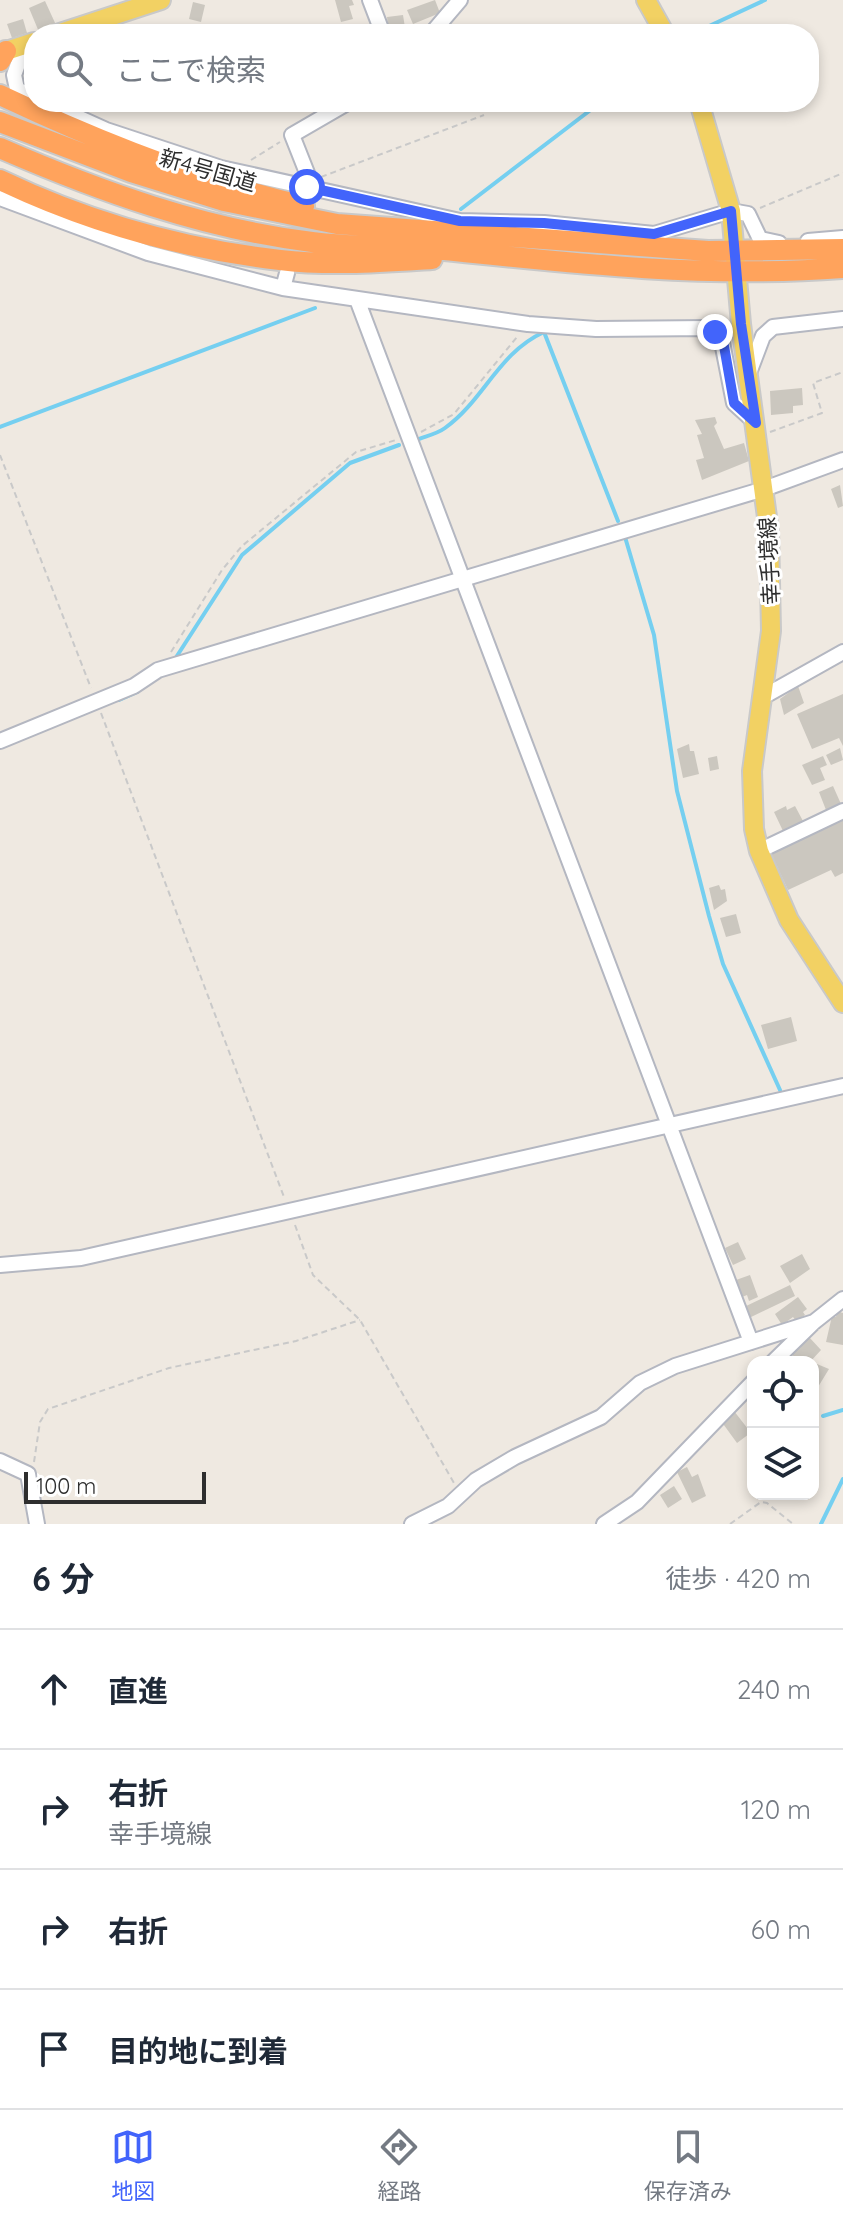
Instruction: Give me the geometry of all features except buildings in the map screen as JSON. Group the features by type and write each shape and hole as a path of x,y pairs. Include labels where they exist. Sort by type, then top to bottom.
{"highway":[{"path":"4,94 24,104"},
{"path":"39,112 82,134 231,185 339,214 409,223 450,234"},
{"name":"新4号国道","path":"2,123 131,172 254,209 352,226 735,262 843,268"},
{"name":"新4号国道","path":"0,148 122,196 239,231 314,242 428,248 608,268 735,262 843,249"},
{"path":"1,195 51,203 175,242 281,260 358,263 500,256"}],"main road":[{"path":"88,24 161,0"},
{"path":"646,0 659,24"},
{"name":"幸手境線","path":"703,112 740,212 735,262 764,489 772,602 751,806 759,851 789,920 843,1003"}],"street":[{"path":"370,0 379,24"},
{"path":"440,24 460,0"},
{"path":"13,50 17,89 24,92"},
{"path":"66,112 106,130 306,192 460,221 544,223 654,234 740,212 760,239 769,243 843,238"},
{"path":"306,192 309,178 292,135 332,112"},
{"path":"1,195 148,253 285,281 358,302 528,324 596,329 709,328 721,337 734,403 757,429"},
{"path":"358,302 751,1342"},
{"path":"748,377 763,336 773,327 843,319"},
{"path":"0,741 97,703 158,670 764,489 843,460"},
{"path":"763,697 843,652"},
{"path":"759,851 843,811"},
{"path":"0,1265 81,1258 843,1086"},
{"path":"779,1356 843,1299"},
{"path":"412,1524 448,1506 460,1494 515,1457 601,1417 640,1383 675,1366 814,1322"},
{"path":"604,1524 637,1502 747,1388"},
{"path":"0,1461 28,1474 37,1524"}],"path":[{"path":"306,192 318,178 484,115"},
{"path":"233,171 292,135"},
{"path":"740,212 843,173"},
{"path":"158,670 222,570 242,546 356,452 408,438 442,424 454,414 482,375 528,324"},
{"path":"757,429 822,413 813,383 843,372"},
{"path":"0,455 313,1275 360,1320 460,1494"},
{"path":"28,1474 38,1447 43,1413 48,1409 169,1368 296,1341 360,1320"},
{"path":"730,1524 761,1502 767,1503 793,1524"}],"waterway":[{"path":"713,24 765,0"},
{"path":"461,209 588,112"},
{"path":"0,427 315,308"},
{"path":"416,440 442,430 459,417 503,364 528,341 544,332 618,521"},
{"path":"175,659 242,555 350,463 399,445"},
{"path":"625,537 654,635 677,791 709,916 723,964 780,1090"},
{"path":"119,700 137,692"},
{"path":"823,1416 843,1410"},
{"path":"821,1524 843,1479"}],"route":[{"path":"307,187 460,221 544,223 654,234 731,211 741,324 756,423 734,403 724,346 715,332"}]}
